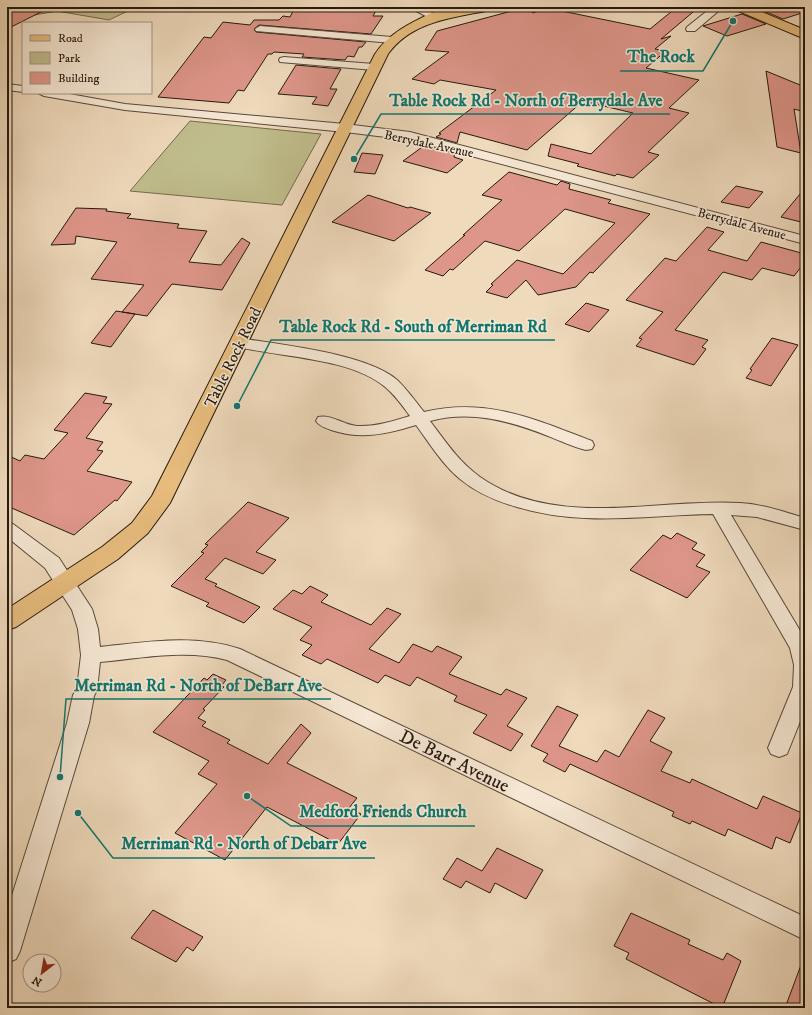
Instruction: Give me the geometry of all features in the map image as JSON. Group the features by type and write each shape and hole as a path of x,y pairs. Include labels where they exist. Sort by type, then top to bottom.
{"main road":[{"path":"435,17 455,7"},
{"path":"435,17 486,7"},
{"path":"740,7 805,35"},
{"name":"Table Rock Road","path":"7,621 66,584 127,540 140,528 154,510 162,498 382,52 392,40 411,27 435,17"}],"street":[{"path":"414,7 435,17"},
{"path":"691,29 718,7"},
{"path":"260,29 392,40"},
{"path":"284,60 374,67"},
{"path":"7,87 22,89"},
{"name":"Berrydale Avenue","path":"50,94 124,107 345,128 425,140 805,240"},
{"path":"238,343 357,366 386,380 406,400 457,466 480,485 509,499 552,510 590,514 742,509 805,524"},
{"path":"324,421 342,428 362,431 387,427 441,413 462,411 487,412 513,418 586,445"},
{"path":"719,509 800,648 804,665 803,687 779,748"},
{"path":"7,528 52,563 66,584 82,609 88,629 91,655 87,690 84,695 78,723 7,951"},
{"name":"De Barr Avenue","path":"91,655 198,648 220,650 232,654 805,929"}],"green space":[{"path":"7,7 136,7 109,20 57,11 23,17"},
{"path":"190,121 321,134 282,205 130,191"}],"building":[{"path":"7,7 51,7 7,29"},
{"path":"300,7 348,7 377,9 373,16 383,16 371,34 259,25 254,29 256,32 366,42 362,47 359,47 354,57 348,56 345,60 302,57 304,54 274,52 272,54 268,54 244,91 238,90 229,103 158,97 204,37 211,38 223,22 250,25 254,20 279,20 283,16 290,17 293,11 298,11"},
{"path":"542,7 650,29 677,7 699,7 661,39 671,36 655,49 666,51 646,68 699,80 669,108 689,113 648,152 659,155 633,178 617,174 615,176 577,166 579,164 548,156 551,144 591,154 633,113 591,103 582,102 527,150 460,132 457,143 436,137 441,134 439,133 496,90 440,80 434,84 412,79 449,52 425,50 437,31 523,8 534,13"},
{"path":"766,7 805,7 805,12 783,19 759,9"},
{"path":"742,14 766,24 727,36 703,26"},
{"path":"296,65 341,69 330,89 337,89 328,106 312,104 317,97 278,94"},
{"path":"766,71 805,87 805,112 794,109 801,153 777,147"},
{"path":"425,145 455,153 454,157 463,160 447,173 403,161"},
{"path":"362,153 383,155 375,174 354,172"},
{"path":"509,172 557,185 561,181 570,184 569,189 611,200 608,203 650,214 593,273 590,272 576,287 538,295 526,280 507,298 486,292 493,285 491,284 517,260 563,274 615,223 565,209 519,251 485,241 453,270 450,269 443,276 425,270 502,200 482,195"},
{"path":"736,186 763,192 749,208 721,202"},
{"path":"805,188 805,223 781,217"},
{"path":"368,195 408,208 410,207 431,213 394,241 332,222"},
{"path":"76,208 107,209 106,211 131,214 127,218 179,224 177,228 207,231 189,262 221,265 242,238 250,243 222,290 172,284 147,316 122,312 144,285 91,279 117,242 76,236 75,244 51,245"},
{"path":"707,227 724,232 708,250 747,261 761,242 805,254 805,262 794,276 762,268 752,280 723,272 675,330 708,340 702,347 706,349 694,365 636,346 642,339 639,338 663,312 626,300 665,258 676,261"},
{"path":"586,303 609,310 589,332 565,324"},
{"path":"116,311 135,314 111,347 91,343"},
{"path":"772,338 798,345 771,386 746,378 752,370 750,369"},
{"path":"85,393 107,397 103,403 112,404 86,438 103,442 97,450 103,451 87,471 132,482 117,501 115,500 74,535 7,506 7,455 20,461 25,455 44,459 68,433 54,430"},
{"path":"248,502 289,518 256,552 276,560 263,574 225,558 205,579 217,584 215,586 260,607 244,623 206,606 209,603 171,586 204,553 201,552 208,545 205,544"},
{"path":"677,533 697,543 692,549 705,555 696,566 710,572 687,598 630,570 663,535 671,539"},
{"path":"310,586 328,595 321,602 371,625 387,608 401,614 369,649 399,663 413,644 432,652 437,646 462,657 449,674 501,695 506,689 527,698 507,726 523,734 511,751 473,733 487,715 454,701 457,696 417,677 410,686 385,675 378,683 327,659 321,664 302,655 312,645 300,640 312,627 273,609 293,590 302,594"},
{"path":"213,674 226,680 221,686 224,687 203,709 205,710 198,718 206,722 202,726 230,740 227,743 268,764 301,724 311,733 287,763 357,798 349,808 361,814 338,844 267,807 225,860 175,833 217,784 198,774 209,761 153,732 204,678 207,680"},
{"path":"557,706 578,715 559,746 597,762 605,750 619,757 648,710 665,718 650,741 672,752 661,771 690,783 692,779 757,809 763,796 802,813 790,843 776,837 772,849 728,829 725,836 692,821 690,824 672,816 674,812 570,764 565,772 543,761 548,754 531,746"},
{"path":"497,848 543,870 526,899 495,883 490,893 466,881 461,888 443,879 457,858 482,871"},
{"path":"153,910 203,937 193,951 187,947 176,962 131,938"},
{"path":"631,913 690,940 688,944 723,960 727,953 741,961 722,1008 626,959 629,953 614,946"},
{"path":"804,957 805,1008 785,1008"}],"place":[{"name":"The Rock","path":"733,21"},
{"name":"Table Rock Rd - North of Berrydale Ave","path":"354,159"},
{"name":"Table Rock Rd - South of Merriman Rd","path":"237,406"},
{"name":"Merriman Rd - North of DeBarr Ave","path":"60,777"},
{"name":"Medford Friends Church","path":"247,796"},
{"name":"Merriman Rd - North of Debarr Ave","path":"78,813"}]}
